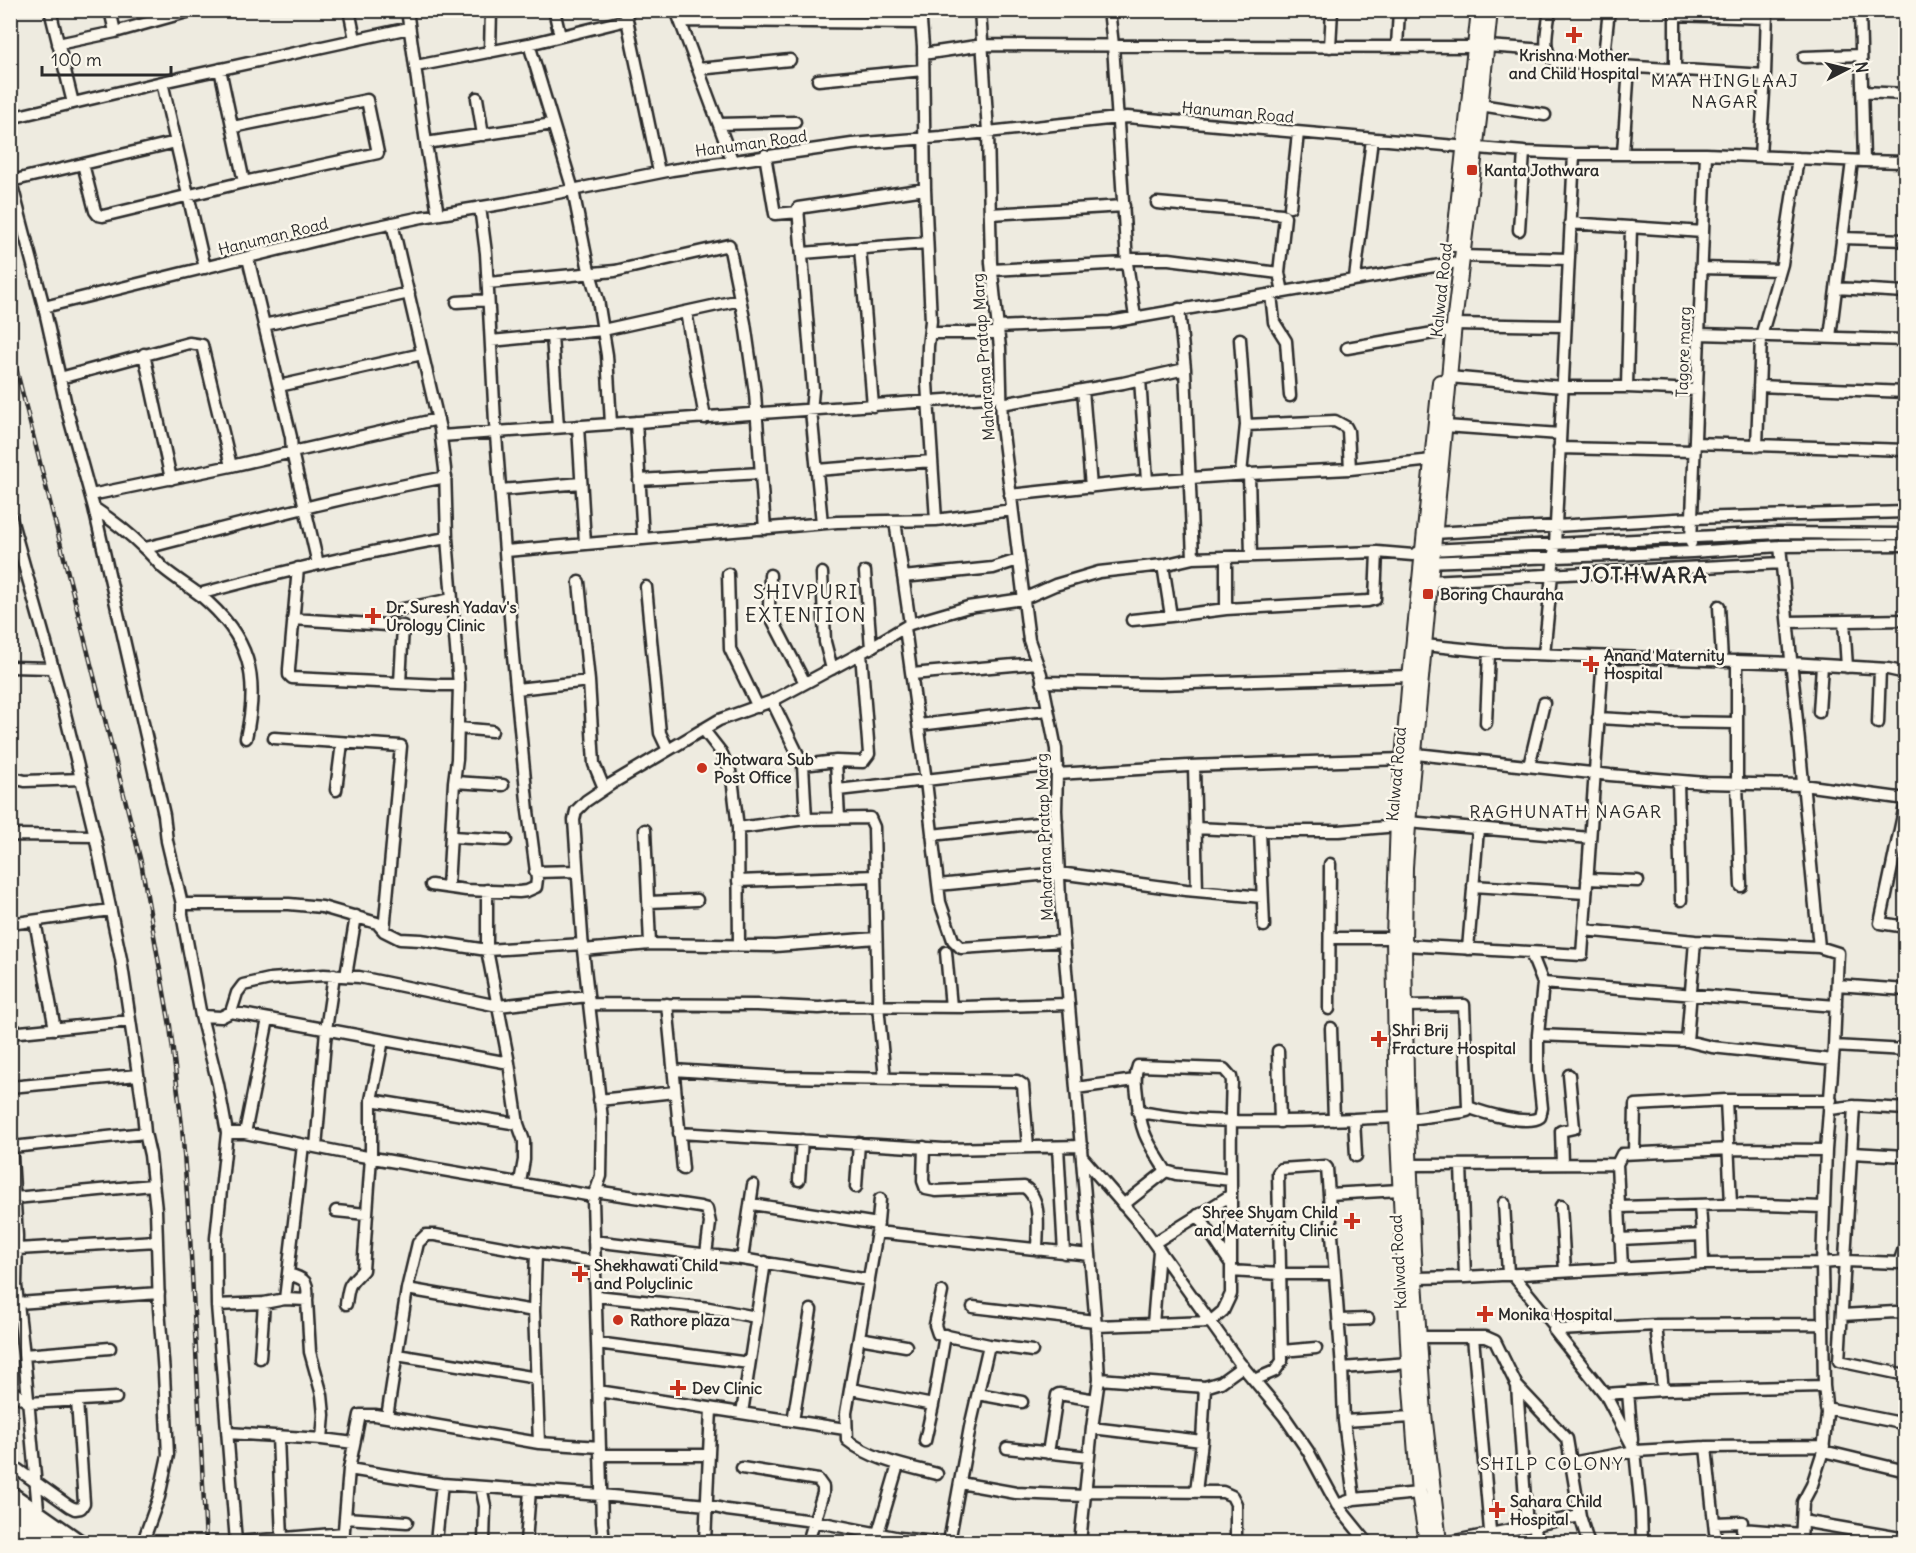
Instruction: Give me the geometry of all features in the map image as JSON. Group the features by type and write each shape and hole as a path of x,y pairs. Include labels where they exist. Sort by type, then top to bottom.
{"main road":[{"name":"Kalwad Road","path":"1470,148 1480,105 1479,10"},
{"name":"Kalwad Road","path":"1438,1542 1424,1414 1410,1165 1402,1118 1399,941 1410,676 1432,460 1481,46 1490,10"},
{"name":"Kalwad Road","path":"1407,755 1424,645 1430,580 1424,556 1434,533 1449,377 1449,328"},
{"name":"Kalwad Road","path":"1399,941 1405,1006 1400,1190 1412,1417 1419,1493 1427,1542"},
{"path":"10,1504 64,1542"},
{"path":"10,1516 47,1542"}],"street":[{"path":"50,10 73,103"},
{"path":"110,10 115,32"},
{"path":"58,44 115,32 172,14 194,10"},
{"path":"349,10 355,39"},
{"path":"407,10 438,214"},
{"path":"490,52 491,10"},
{"path":"554,10 560,36"},
{"path":"920,10 931,321 928,346 928,402 936,520"},
{"name":"Maharana Pratap Marg","path":"980,10 1002,426 1029,640 1042,682 1056,749 1059,873 1096,1324 1099,1379 1080,1542"},
{"path":"1109,10 1127,261 1134,317"},
{"path":"1330,47 1332,10"},
{"path":"1397,47 1399,10"},
{"path":"1550,10 1546,50 1550,58 1556,62 1765,75"},
{"path":"1603,65 1609,10"},
{"path":"1860,10 1864,161"},
{"path":"1675,71 1675,13 1767,14 1760,156"},
{"path":"416,66 529,44 626,15 659,172"},
{"path":"732,160 678,16 921,23"},
{"path":"10,118 409,28"},
{"path":"529,44 573,190 598,300 607,355 611,424"},
{"path":"923,54 983,45 1481,46 1546,50"},
{"path":"1804,57 1861,55"},
{"path":"698,69 790,60"},
{"path":"1623,153 1629,67"},
{"path":"220,69 244,182"},
{"path":"818,80 923,70"},
{"path":"162,82 205,268"},
{"path":"1862,92 1905,94"},
{"path":"477,98 483,135"},
{"path":"83,164 92,204 98,215 103,216 378,153 367,100 233,127"},
{"path":"1480,105 1545,115"},
{"name":"Hanuman Road","path":"45,307 392,223 659,172 852,144 923,139 1127,117 1524,152 1706,154 1905,162"},
{"path":"718,124 795,122"},
{"path":"426,143 553,124"},
{"path":"1290,207 1298,133"},
{"path":"1355,278 1372,139"},
{"path":"176,142 11,179 94,508 164,815 201,1016 218,1084 226,1133 216,1238 217,1305 237,1542 343,1538 349,1469 360,1414 600,1451 709,1455"},
{"path":"1519,230 1524,152"},
{"path":"1544,654 1555,545 1574,154"},
{"name":"Tagore marg","path":"1692,552 1706,154"},
{"path":"765,155 776,214 799,212"},
{"path":"1757,446 1761,336 1780,270 1798,158"},
{"path":"1830,336 1852,161"},
{"path":"822,523 811,411 813,390 798,208 925,189"},
{"path":"1157,202 1282,214 1285,217 1279,273 1283,292"},
{"path":"990,214 1124,206"},
{"path":"431,885 519,892 536,887 519,727 496,431 488,283 480,207"},
{"path":"392,223 438,419 446,477 447,538 459,685 457,759 448,887"},
{"path":"1570,223 1703,232"},
{"path":"1627,387 1631,227"},
{"path":"1842,238 1905,240"},
{"path":"802,253 927,243"},
{"path":"488,283 615,271 729,245 745,323 756,414 765,529"},
{"path":"860,248 873,406"},
{"path":"248,258 291,437 292,452 318,564"},
{"path":"992,270 1169,259 1279,273"},
{"path":"930,333 1110,322 1457,259 1568,259"},
{"path":"1701,268 1780,270"},
{"path":"1836,288 1905,292"},
{"path":"264,325 409,293"},
{"path":"1271,294 1274,322 1286,341 1290,396"},
{"path":"457,302 489,300"},
{"path":"491,341 603,330 740,300"},
{"path":"1179,309 1185,369 1193,558"},
{"path":"686,312 705,418"},
{"path":"1347,348 1449,328 1565,326"},
{"path":"1699,334 1830,336 1905,340"},
{"path":"552,335 558,427"},
{"path":"1240,339 1246,425 1245,474 1251,556"},
{"path":"60,378 189,343 202,345 231,466"},
{"path":"144,354 171,479"},
{"path":"279,386 422,354"},
{"path":"441,436 928,402 1001,400 1083,390 1185,369"},
{"path":"1449,377 1562,387 1697,390"},
{"path":"1140,379 1147,481"},
{"path":"1759,386 1905,392"},
{"path":"1083,390 1091,487"},
{"path":"91,495 438,419"},
{"path":"1246,425 1335,421 1346,427 1348,431 1350,469"},
{"path":"636,422 643,538"},
{"path":"578,426 585,543"},
{"path":"1445,426 1560,434"},
{"path":"1559,448 1757,446 1905,450"},
{"path":"1010,495 1147,481 1350,469 1432,460"},
{"path":"817,470 932,461"},
{"path":"639,480 760,473"},
{"path":"145,548 306,507 446,477"},
{"path":"501,490 581,483"},
{"path":"94,508 123,528 163,567 212,605 233,631 249,661 252,684 246,738"},
{"path":"506,551 822,523 936,520 1012,510"},
{"path":"1434,533 1692,518 1905,512"},
{"path":"10,515 82,779 121,959 150,1155 156,1210 168,1455 159,1497 142,1540"},
{"path":"895,521 940,902 953,940 961,948 1064,941"},
{"path":"604,1542 594,1241 594,1193 601,1176 602,1119 583,947 574,820 576,811 604,788 719,720 771,702 908,626 968,607 1023,599 1055,585 1099,572 1163,565 1193,558 1377,552 1424,556 1553,558 1904,541 1901,534 1779,533 1555,545 1424,556"},
{"path":"199,594 298,568 398,546 447,538"},
{"path":"1780,546 1819,947"},
{"path":"1132,620 1226,609 1368,601 1375,599 1377,552"},
{"path":"1226,557 1226,609"},
{"path":"903,578 993,568 1018,560"},
{"path":"1430,580 1782,562"},
{"path":"1163,565 1171,616"},
{"path":"298,568 289,669 289,675 292,678 459,685"},
{"path":"803,765 836,761 863,762 869,754 864,572"},
{"path":"822,573 825,642 832,669"},
{"path":"728,574 730,649 758,707"},
{"path":"770,575 769,607 772,619 805,683"},
{"path":"579,582 589,681 594,764 604,788"},
{"path":"646,587 660,734 668,750"},
{"path":"393,611 452,600"},
{"path":"1719,606 1722,661"},
{"path":"293,619 403,626 400,683"},
{"path":"1788,622 1905,620"},
{"path":"1844,621 1846,667"},
{"path":"1424,645 1489,652 1791,663 1880,669 1905,673"},
{"path":"1486,723 1489,652"},
{"path":"1330,938 1582,955 1603,657"},
{"path":"1737,661 1737,784 1741,886"},
{"path":"912,674 1037,663"},
{"path":"1819,712 1822,665"},
{"path":"10,667 52,668"},
{"path":"1878,723 1880,669"},
{"path":"1042,682 1159,684 1410,676"},
{"path":"517,689 589,681"},
{"path":"771,702 803,765 806,819"},
{"path":"1530,766 1544,703"},
{"path":"919,725 1047,710"},
{"path":"1598,718 1737,723"},
{"path":"458,728 492,731"},
{"path":"704,729 721,752 730,771 738,828 740,945"},
{"path":"274,738 401,746 384,931"},
{"path":"336,790 342,743"},
{"path":"838,790 1057,770 1194,766 1407,755 1678,781 1803,785 1905,800 1880,923 1905,927"},
{"path":"836,761 839,818"},
{"path":"1194,766 1197,891"},
{"path":"10,777 25,781 82,779"},
{"path":"1678,781 1681,900"},
{"path":"454,782 503,785"},
{"path":"738,828 806,819 870,818 874,827 878,1005 885,1079"},
{"path":"932,835 1057,821"},
{"path":"1195,828 1339,831 1403,824 1590,838"},
{"path":"1468,949 1478,828"},
{"path":"645,830 651,944"},
{"path":"1260,831 1264,926"},
{"path":"10,839 13,835 94,836"},
{"path":"452,837 506,840"},
{"path":"1329,1009 1330,864"},
{"path":"535,872 577,871"},
{"path":"938,885 1059,873 1263,897"},
{"path":"738,881 875,876"},
{"path":"1587,879 1638,881"},
{"path":"1473,886 1586,893"},
{"path":"487,890 487,950 509,1063 518,1124 524,1141 524,1160 520,1182"},
{"path":"649,902 697,900"},
{"path":"182,904 290,904 322,907 377,923 384,931 400,939 487,950 651,944 775,946 876,938"},
{"path":"10,924 110,910"},
{"path":"346,976 356,916"},
{"path":"35,921 55,1029"},
{"path":"1584,930 1695,941 1819,947 1838,953 1823,1207 1822,1324 1826,1408 1823,1448 1812,1485 1803,1502 1801,1538 1742,1526 1714,1527 1706,1447"},
{"path":"1688,1041 1695,941"},
{"path":"946,952 951,1007"},
{"path":"1468,1107 1484,1113 1528,1121 1538,1120 1540,1117 1542,1108 1538,1035 1543,983 1531,953"},
{"path":"231,1012 237,993 243,985 270,979 334,975 498,1006 588,1000 819,1008 878,1005 951,1007 1069,1004"},
{"path":"316,1147 326,1030 334,975"},
{"path":"1543,983 1836,1006"},
{"path":"1837,985 1905,990"},
{"path":"667,1004 683,1169"},
{"path":"1138,1112 1205,1120 1280,1122 1402,1118 1467,1111 1464,1005 1405,1006"},
{"path":"201,1016 220,1017 231,1012 509,1063"},
{"path":"245,1134 268,1019"},
{"path":"10,1033 130,1021"},
{"path":"1331,1028 1334,1120"},
{"path":"1538,1035 1688,1041 1712,1047 1833,1060"},
{"path":"346,1304 348,1286 353,1278 363,1270 371,1157 371,1100 383,1040"},
{"path":"1834,1046 1905,1050"},
{"path":"1278,1051 1280,1122"},
{"path":"973,1307 1096,1324 1210,1322 1223,1311 1231,1294 1231,1180 1230,1121 1232,1082 1231,1077 1224,1070 1138,1066 1135,1080 1138,1112 1145,1139 1166,1171 1231,1180"},
{"path":"673,1070 782,1077 1017,1080 1023,1085 1028,1147"},
{"path":"10,1087 138,1075"},
{"path":"1562,1164 1561,1131 1574,1128 1569,1075"},
{"path":"1076,1088 1135,1080"},
{"path":"599,1100 675,1092"},
{"path":"371,1100 518,1124"},
{"path":"1726,1100 1731,1204"},
{"path":"1634,1153 1635,1105 1726,1100 1905,1109"},
{"path":"1854,1107 1839,1361 1905,1375"},
{"path":"1354,1119 1356,1156"},
{"path":"10,1126 15,1198 14,1236 17,1249 13,1286 18,1303 24,1355 38,1509"},
{"path":"12,1147 145,1133"},
{"path":"226,1133 245,1134 520,1182 700,1207 707,1209 710,1223 706,1254"},
{"path":"679,1133 944,1149 1058,1146 1082,1152 1157,1247 1243,1366 1284,1416 1308,1450 1337,1505 1367,1542"},
{"path":"799,1180 802,1140"},
{"path":"856,1187 859,1143"},
{"path":"285,1299 303,1145"},
{"path":"1058,1146 1064,1254"},
{"path":"924,1147 923,1181 926,1189 936,1191 1024,1187 1030,1191 1037,1213 1037,1250"},
{"path":"1622,1268 1617,1164 1622,1154 1730,1149 1826,1150"},
{"path":"1852,1153 1905,1156"},
{"path":"1410,1165 1617,1164"},
{"path":"1461,1165 1465,1277"},
{"path":"1254,1380 1278,1369 1282,1361 1278,1171 1326,1167 1339,1320 1344,1421 1354,1499"},
{"path":"1123,1204 1166,1171"},
{"path":"15,1198 152,1185"},
{"path":"742,1259 752,1204 753,1185"},
{"path":"1329,1194 1400,1190"},
{"path":"1153,1324 1157,1247 1198,1215 1231,1195"},
{"path":"880,1199 851,1389 846,1429 847,1440 859,1450 898,1465 937,1474"},
{"path":"1504,1203 1510,1274 1558,1330"},
{"path":"752,1204 877,1228 1064,1254 1090,1255"},
{"path":"1619,1207 1731,1204 1823,1207"},
{"path":"1700,1205 1703,1264"},
{"path":"1561,1206 1565,1271"},
{"path":"336,1211 366,1214"},
{"path":"1198,1215 1231,1267 1280,1274 1335,1274"},
{"path":"387,1417 407,1289 418,1243 426,1235 595,1262"},
{"path":"1620,1239 1702,1235"},
{"path":"17,1249 157,1241"},
{"path":"594,1241 765,1262 869,1280"},
{"path":"1415,1278 1703,1264 1846,1261 1899,1263 1903,1256 1905,1243"},
{"path":"536,1253 534,1311 538,1443"},
{"path":"742,1413 765,1262"},
{"path":"288,1274 306,1281 309,1286 307,1300 310,1352 322,1395 324,1415 322,1439"},
{"path":"407,1289 534,1311"},
{"path":"942,1292 935,1325 938,1334 1032,1351"},
{"path":"18,1303 159,1293"},
{"path":"596,1296 709,1308 756,1317"},
{"path":"217,1305 264,1304 285,1299 307,1300"},
{"path":"260,1358 264,1304"},
{"path":"793,1421 812,1310"},
{"path":"1842,1315 1905,1313"},
{"path":"1339,1320 1368,1319"},
{"path":"1634,1449 1605,1394 1554,1330 1656,1325 1822,1324"},
{"path":"1656,1325 1663,1390"},
{"path":"925,1441 945,1335"},
{"path":"1419,1337 1486,1337 1495,1341 1517,1386 1567,1438 1580,1516 1588,1542"},
{"path":"1473,1337 1490,1538"},
{"path":"859,1338 906,1346"},
{"path":"597,1343 748,1363"},
{"path":"949,1542 990,1345"},
{"path":"24,1355 110,1348"},
{"path":"1282,1351 1316,1348"},
{"path":"397,1355 537,1378"},
{"path":"1341,1368 1409,1363"},
{"path":"1099,1379 1205,1387 1221,1382 1243,1366"},
{"path":"1517,1386 1530,1526 1538,1542"},
{"path":"1605,1394 1663,1390 1824,1386"},
{"path":"1196,1492 1205,1387"},
{"path":"851,1389 933,1405"},
{"path":"10,1390 29,1403 116,1398"},
{"path":"598,1391 846,1429"},
{"path":"1628,1392 1641,1511 1642,1542"},
{"path":"978,1394 1022,1402"},
{"path":"1048,1453 1057,1395 1096,1400"},
{"path":"10,1464 75,1509 81,1508 84,1503 77,1401"},
{"path":"1826,1408 1905,1424"},
{"path":"705,1542 711,1409"},
{"path":"1344,1421 1412,1417"},
{"path":"1092,1428 1202,1441"},
{"path":"228,1433 354,1443"},
{"path":"278,1436 282,1539"},
{"path":"1007,1448 1089,1457"},
{"path":"1571,1463 1634,1449 1823,1448 1905,1471"},
{"path":"878,1533 898,1465"},
{"path":"742,1468 818,1480 823,1486 823,1493 808,1542"},
{"path":"349,1469 442,1484 707,1505 933,1542"},
{"path":"960,1483 1016,1493 1223,1492 1232,1496 1236,1504 1236,1542"},
{"path":"436,1542 442,1484"},
{"path":"481,1487 484,1506 484,1542"},
{"path":"526,1542 530,1490"},
{"path":"10,1491 83,1542"},
{"path":"1337,1505 1354,1499 1419,1493"},
{"path":"1450,1542 1490,1538 1530,1526 1580,1516"},
{"path":"345,1518 407,1522"},
{"path":"1802,1521 1905,1538"},
{"path":"10,1529 30,1542"}],"railway":[{"path":"10,344 141,862 170,1026 182,1126 190,1236 206,1542"}],"place":[{"name":"Krishna Mother and Child Hospital","path":"1574,35"},
{"name":"Kanta Jothwara","path":"1472,170"},
{"name":"Boring Chauraha","path":"1428,594"},
{"name":"Dr. Suresh Yadav's Urology Clinic","path":"373,616"},
{"name":"Anand Maternity Hospital","path":"1591,664"},
{"name":"Jhotwara Sub Post Office","path":"702,768"},
{"name":"Shri Brij Fracture Hospital","path":"1379,1039"},
{"name":"Shree Shyam Child and Maternity Clinic","path":"1352,1221"},
{"name":"Shekhawati Child and Polyclinic","path":"580,1274"},
{"name":"Monika Hospital","path":"1485,1314"},
{"name":"Rathore plaza","path":"618,1320"},
{"name":"Dev Clinic","path":"678,1388"},
{"name":"Sahara Child Hospital","path":"1497,1510"}],"district":[{"name":"MAA HINGLAAJ NAGAR","path":"1725,90"},
{"name":"JOTHWARA","path":"1644,575"},
{"name":"SHIVPURI EXTENTION","path":"806,602"},
{"name":"RAGHUNATH NAGAR","path":"1566,811"},
{"name":"SHILP COLONY","path":"1552,1463"}]}
